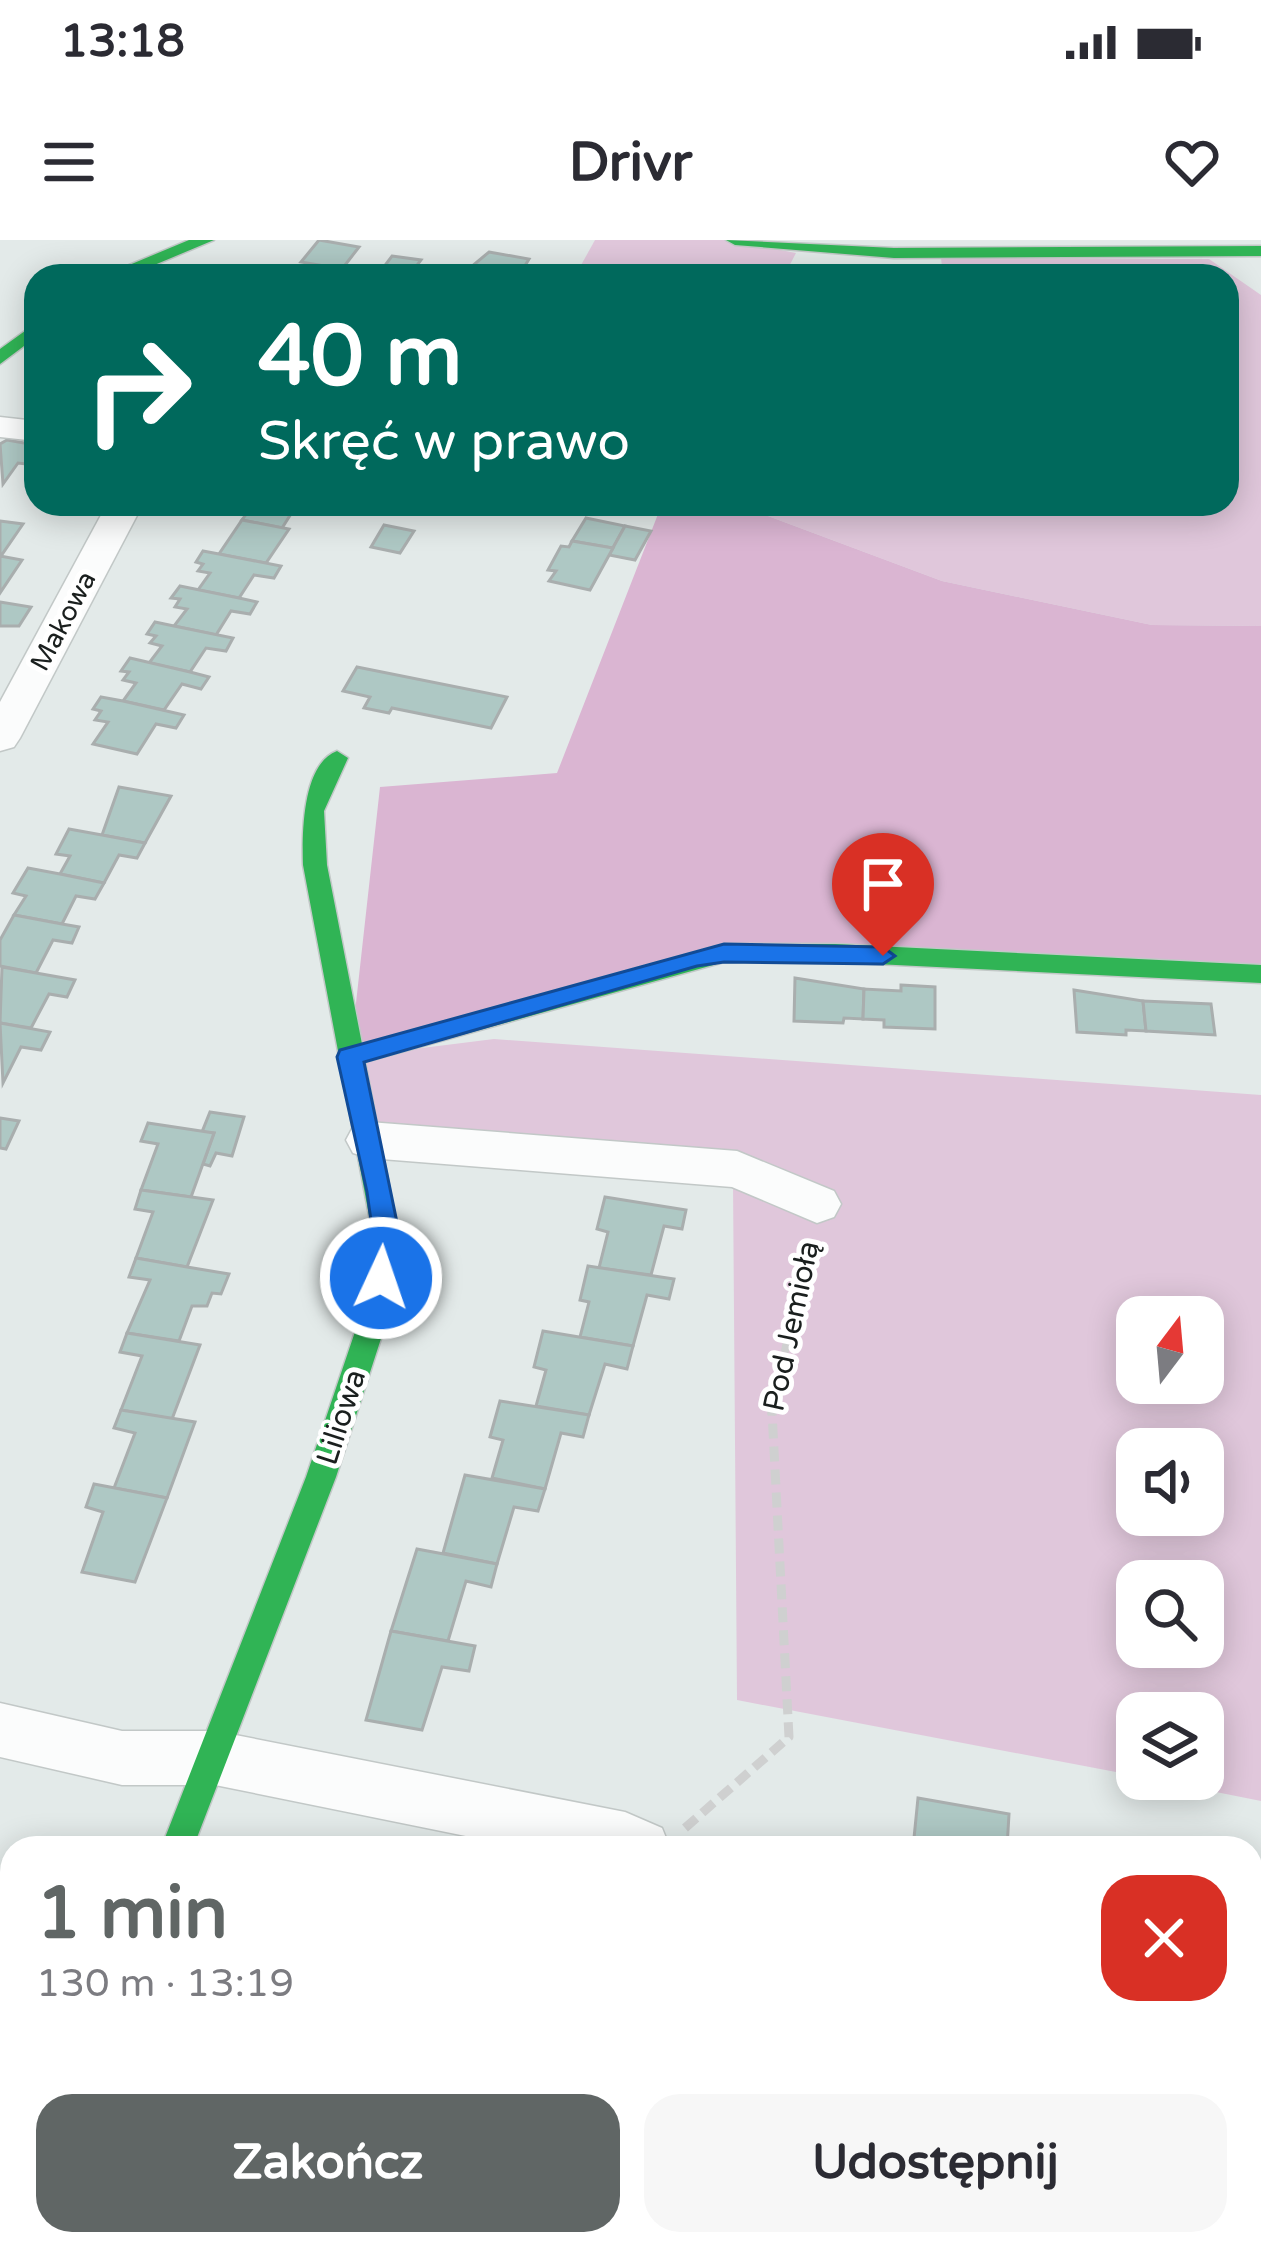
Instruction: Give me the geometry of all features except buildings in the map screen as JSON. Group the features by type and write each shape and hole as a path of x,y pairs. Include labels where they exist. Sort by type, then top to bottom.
{"street":[{"path":"143,264 205,240"},
{"path":"735,240 894,253 1261,251"},
{"path":"0,358 24,338"},
{"name":"Makowa","path":"0,738 119,516"},
{"name":"Liliowa","path":"182,1836 322,1478 375,1314 387,1242 315,865 320,788 337,758"},
{"path":"350,1057 724,953 835,953 1261,974"},
{"name":"Pod Jemiołą","path":"369,1141 737,1169 817,1204"},
{"path":"0,1730 122,1758 215,1758 605,1836"}],"path":[{"name":"Pod Jemiołą","path":"666,1836 789,1737 770,1420 817,1204"}],"shaded area":[{"path":"595,240 728,240 796,253 790,264 582,264"},
{"path":"941,258 1209,259 1216,264 942,264"},
{"path":"1239,280 1261,295 1261,626 1152,625 942,581 768,516 1239,516"},
{"path":"657,516 768,516 942,581 1152,625 1261,626 1261,974 724,953 350,1057 380,787 557,773"},
{"path":"494,1039 1261,1095 1261,1801 1224,1794 1224,1692 1116,1692 1116,1772 737,1700 733,1182 374,1156 350,1057"}],"traffic: fast":[{"path":"143,264 205,240"},
{"path":"735,240 894,253 1261,251"},
{"path":"0,358 24,338"},
{"path":"182,1836 321,1477 375,1314 387,1242 315,865 313,811 337,758"},
{"path":"350,1057 724,953 835,953 1261,974"}],"route":[{"path":"381,1278 387,1242 380,1192 350,1057 697,957 724,953 883,956"}]}
